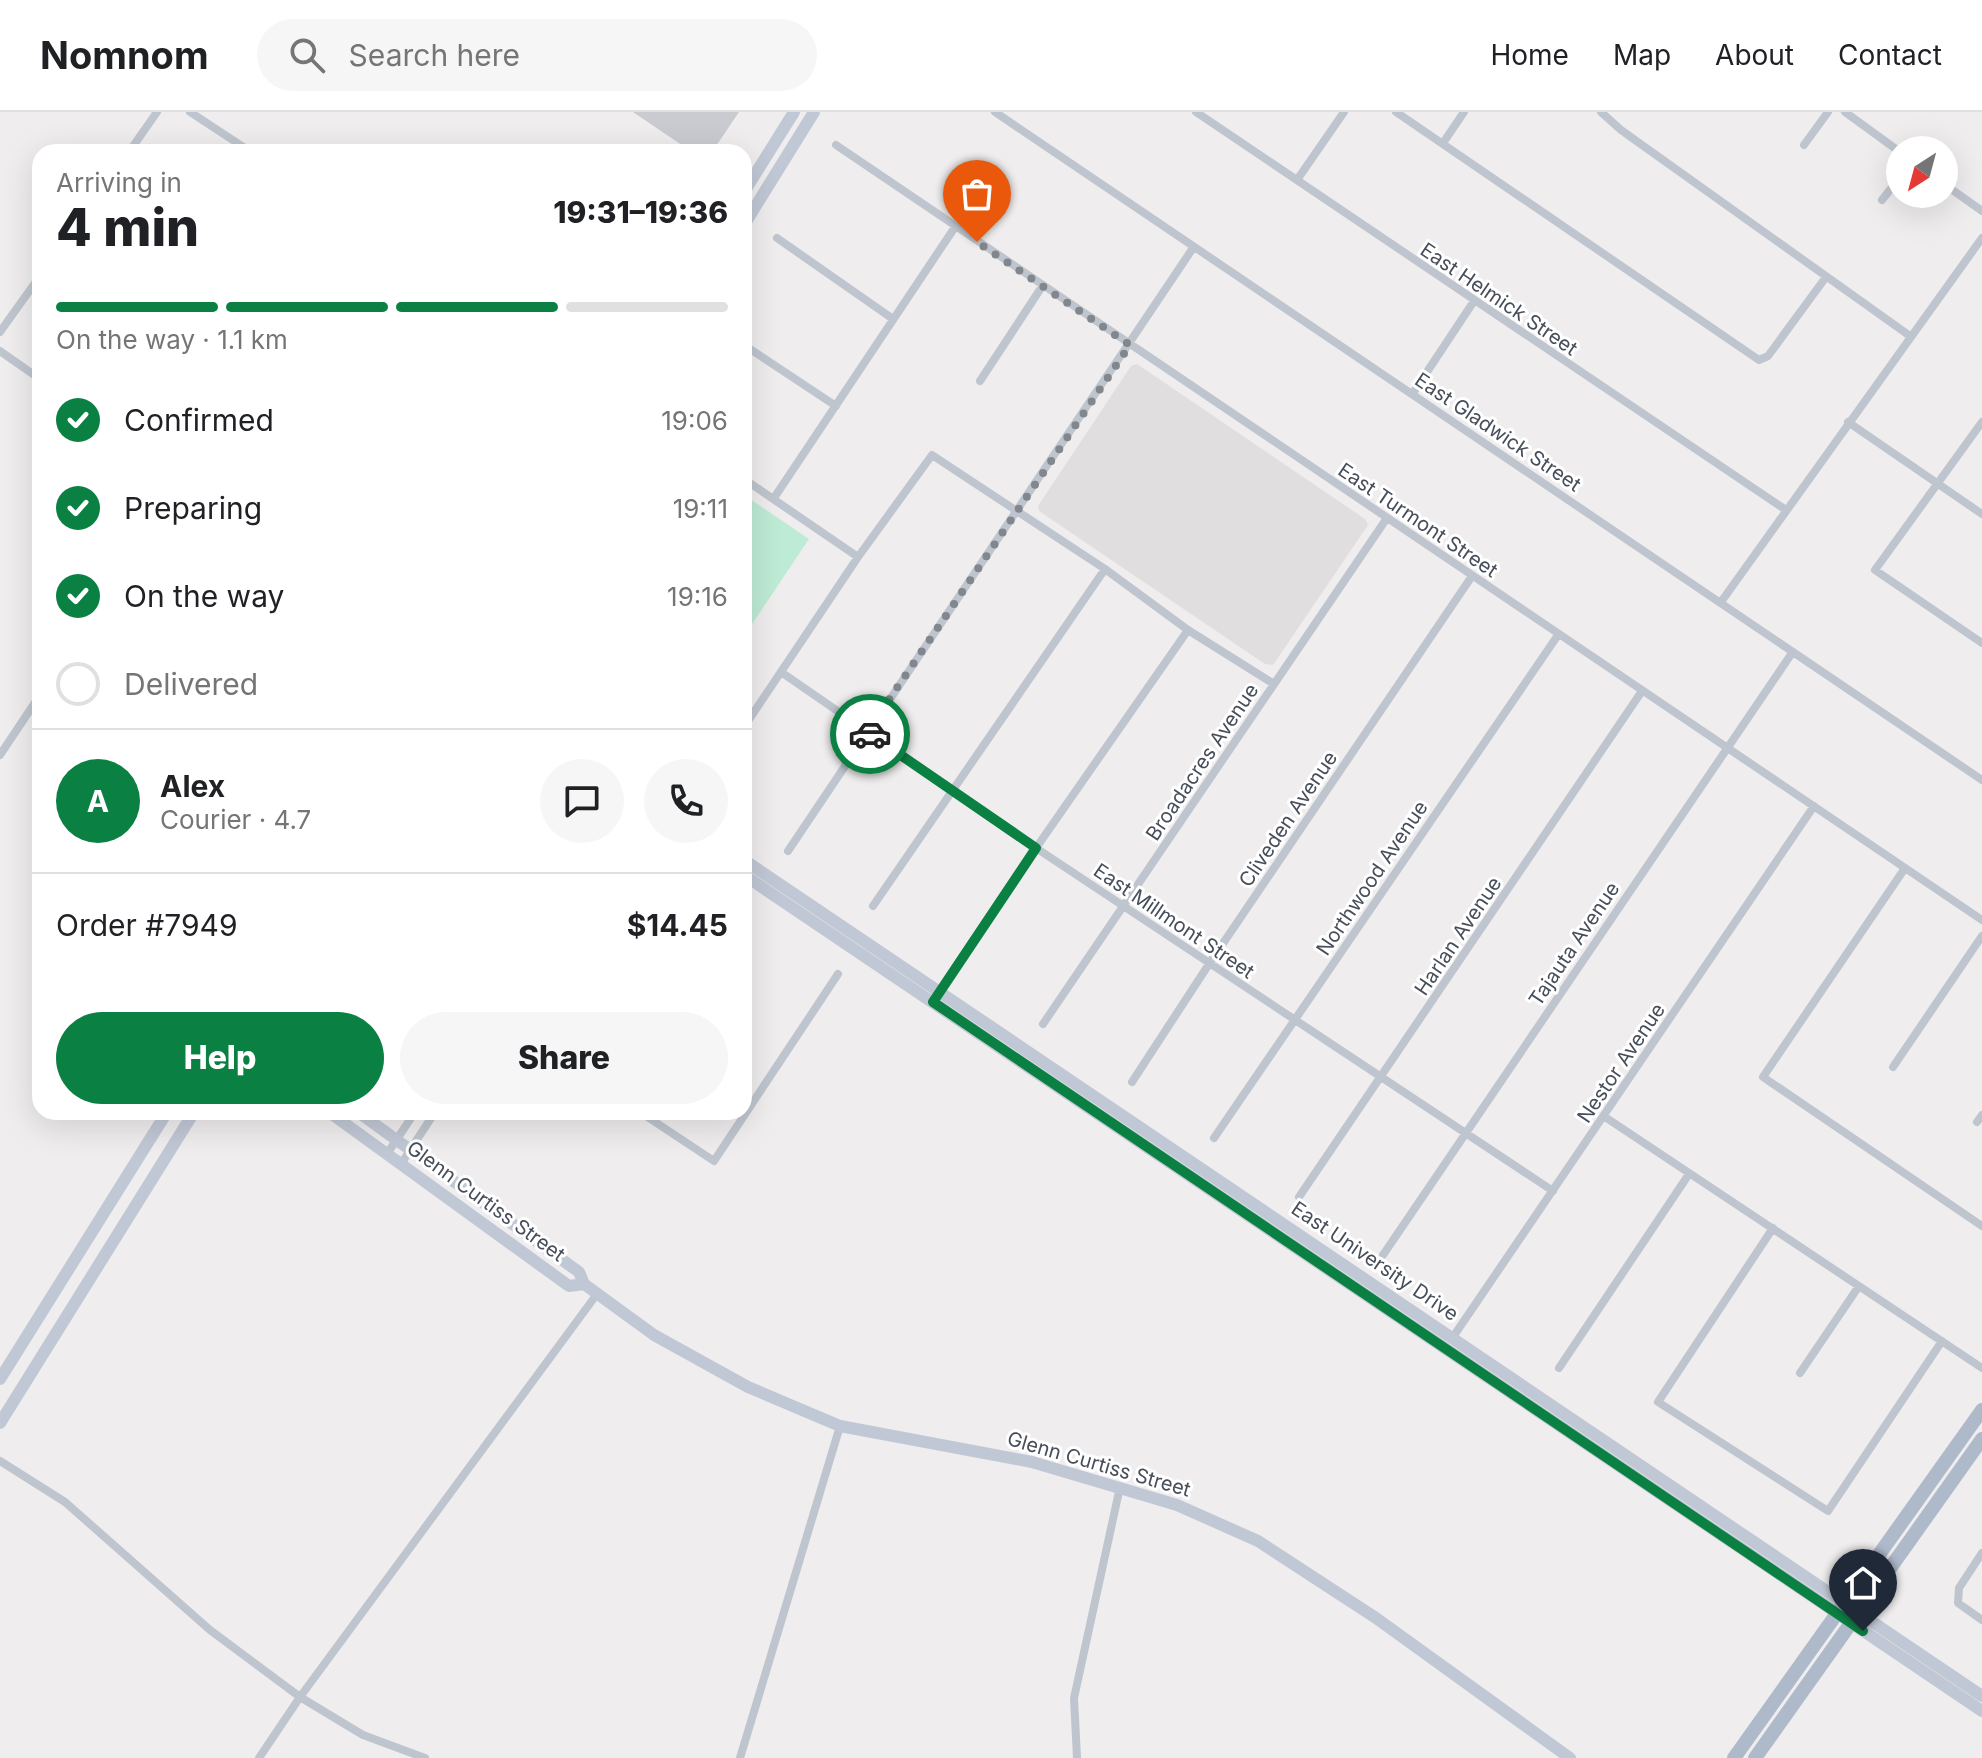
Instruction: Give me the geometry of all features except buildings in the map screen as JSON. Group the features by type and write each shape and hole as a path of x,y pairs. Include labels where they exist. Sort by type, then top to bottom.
{"main road":[{"path":"1734,1758 1982,1410"},
{"path":"1745,1743 1757,1755 1982,1439"}],"street":[{"path":"135,144 157,112"},
{"path":"190,112 239,144"},
{"path":"752,179 794,112"},
{"path":"752,212 814,112"},
{"name":"East Gladwick Street","path":"995,112 1982,780"},
{"name":"East Helmick Street","path":"1196,112 1786,510"},
{"path":"1297,180 1344,112"},
{"path":"1396,112 1759,360 1768,356 1826,277"},
{"path":"1443,143 1464,112"},
{"path":"1601,112 1621,130 1910,336"},
{"path":"1804,145 1828,112"},
{"path":"1845,112 1886,142"},
{"name":"East Turmont Street","path":"836,145 1982,920"},
{"path":"1958,194 1982,211"},
{"path":"1882,200 1886,195"},
{"path":"774,498 955,227"},
{"path":"777,238 893,319"},
{"path":"1721,602 1982,238"},
{"path":"788,851 1018,513 1193,248"},
{"path":"980,381 1043,285"},
{"path":"0,332 32,287"},
{"path":"1413,393 1474,301"},
{"path":"752,350 836,406"},
{"path":"0,351 32,373"},
{"path":"1848,422 1982,514"},
{"path":"1982,422 1875,570 1982,643"},
{"path":"752,715 858,557 932,455 1105,569 1188,630 1274,684"},
{"path":"752,484 858,557"},
{"name":"Broadacres Avenue","path":"1043,1024 1387,518"},
{"path":"873,906 1105,569"},
{"name":"Cliveden Avenue","path":"1132,1082 1472,576"},
{"path":"936,998 1188,630"},
{"name":"Northwood Avenue","path":"1214,1138 1558,635"},
{"name":"Tajauta Avenue","path":"1383,1255 1792,653"},
{"name":"East Millmont Street","path":"781,672 1036,848 1553,1191"},
{"name":"Harlan Avenue","path":"1299,1197 1642,691"},
{"path":"0,755 32,707"},
{"name":"Nestor Avenue","path":"1450,1343 1814,806"},
{"name":"East University Drive","path":"752,866 936,998"},
{"path":"1905,868 1763,1077 1982,1226"},
{"name":"East University Drive","path":"752,880 936,998 1450,1343 1841,1608 1982,1711"},
{"path":"1893,1067 1982,936"},
{"path":"752,1104 838,974"},
{"path":"1605,1117 1982,1368"},
{"path":"0,1379 162,1120"},
{"path":"0,1423 189,1120"},
{"name":"Glenn Curtiss Street","path":"340,1120 569,1286 584,1284"},
{"name":"Glenn Curtiss Street","path":"369,1120 579,1272 584,1284 654,1335 748,1387 840,1426 1032,1462 1120,1487 1177,1505 1258,1541 1376,1618 1570,1758"},
{"path":"387,1154 410,1120"},
{"path":"401,1164 430,1120"},
{"path":"652,1120 714,1161 741,1120"},
{"path":"1559,1368 1689,1174"},
{"path":"1773,1228 1658,1402 1828,1511 1942,1341"},
{"path":"1800,1373 1859,1286"},
{"path":"259,1758 300,1697 597,1294"},
{"path":"740,1758 840,1426"},
{"path":"0,1461 65,1502 210,1630 300,1697 363,1735 425,1758"},
{"path":"1077,1758 1074,1698 1120,1487"},
{"path":"1982,1553 1959,1588 1958,1603 1982,1620"},
{"name":"East University Drive","path":"1855,1618 1982,1696"}],"shaded area":[{"path":"1137,364 1365,519 1368,525 1273,665 1265,664 1039,511 1038,506 1131,366"}],"green space":[{"path":"752,500 809,539 752,624"}],"way so far":[{"path":"870,734 867,732 1130,345 977,242"}],"route":[{"path":"870,734 1036,848 933,1002 1863,1631"}]}
